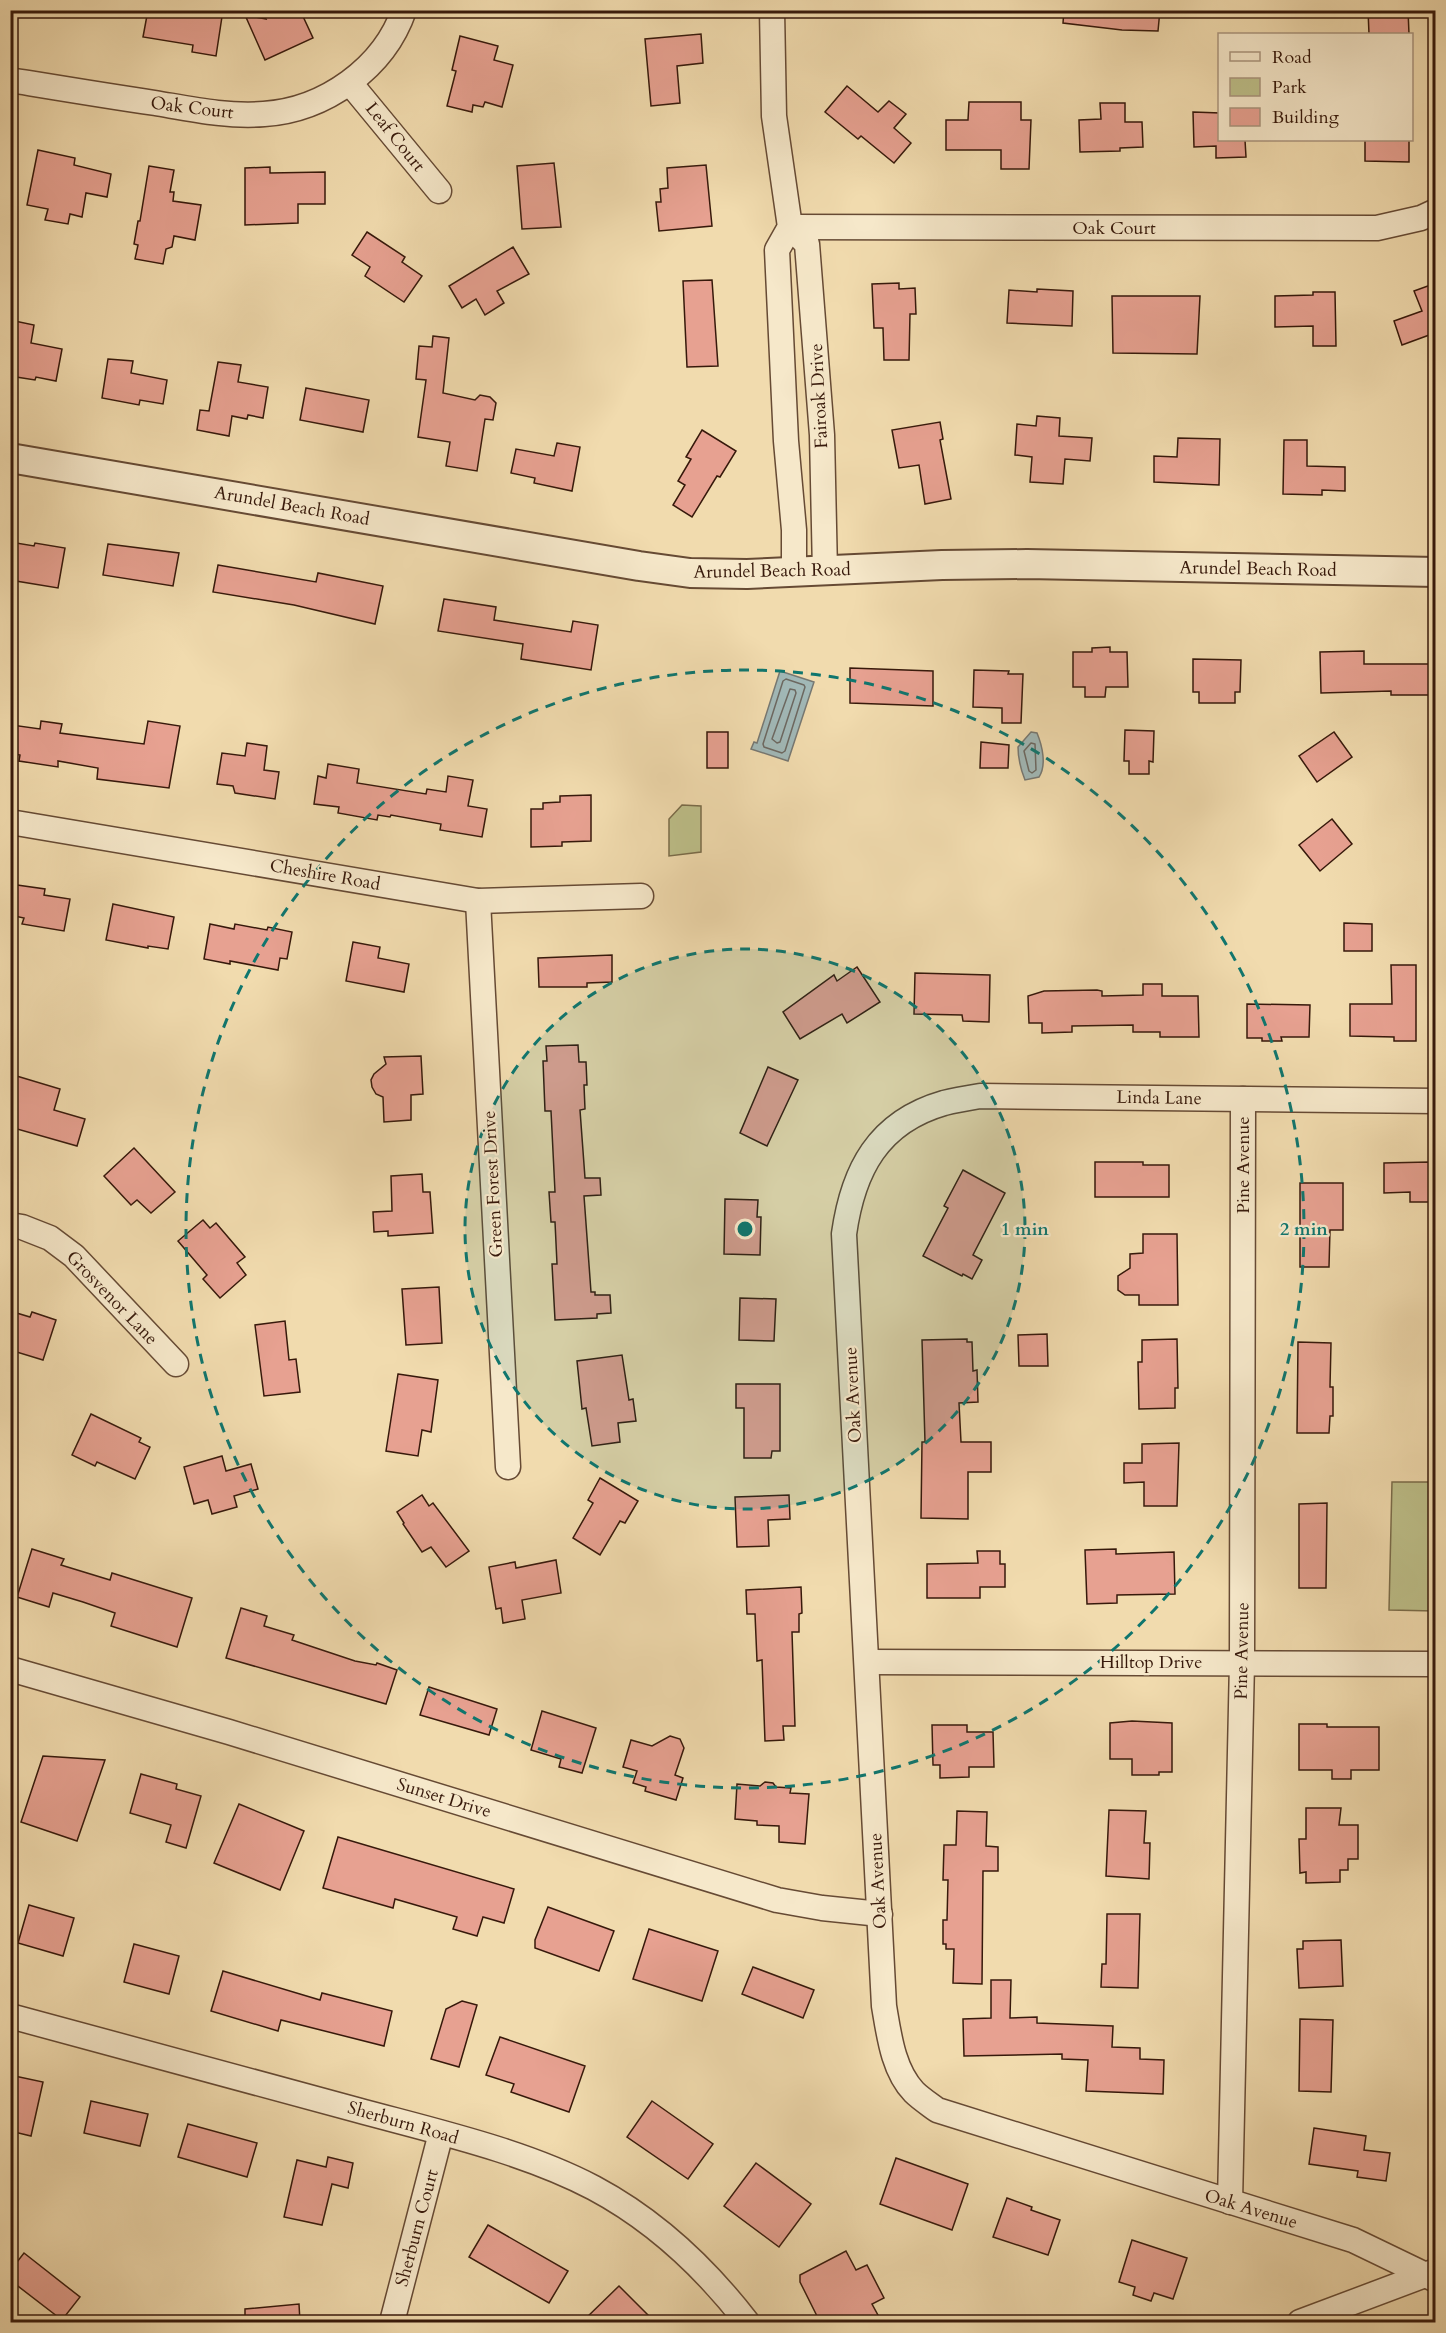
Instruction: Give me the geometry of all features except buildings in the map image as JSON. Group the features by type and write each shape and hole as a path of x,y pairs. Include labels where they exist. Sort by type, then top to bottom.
{"street":[{"name":"Oak Court","path":"10,80 221,114 266,114 297,108 324,98 350,83 380,54 398,26 404,10"},
{"name":"Fairoak Drive","path":"772,10 774,116 790,227 807,244 822,435 825,572"},
{"name":"Leaf Court","path":"350,83 439,191"},
{"name":"Oak Court","path":"790,227 1377,228 1410,222 1436,211"},
{"name":"Fairoak Drive","path":"790,227 777,250 786,441 794,530 794,573"},
{"name":"Arundel Beach Road","path":"10,458 690,573 794,573 1006,564 1436,572"},
{"name":"Cheshire Road","path":"10,822 478,901 641,896"},
{"name":"Green Forest Drive","path":"478,901 508,1467"},
{"name":"Linda Lane","path":"890,1132 918,1113 944,1103 980,1096 1436,1101"},
{"name":"Pine Avenue","path":"1230,2202 1242,1662 1243,1099"},
{"name":"Oak Avenue","path":"890,1132 863,1164 848,1208 844,1234 884,2006 890,2042 900,2071 913,2091 937,2110 1353,2241 1432,2275"},
{"name":"Grosvenor Lane","path":"10,1225 22,1227 50,1238 74,1256 176,1364"},
{"name":"Hilltop Drive","path":"867,1662 1436,1664"},
{"name":"Sunset Drive","path":"10,1669 229,1732 777,1900 822,1908 880,1914"},
{"name":"Sherburn Road","path":"10,2016 441,2133 542,2164 595,2188 650,2224 697,2265 747,2322"},
{"name":"Sherburn Court","path":"392,2322 441,2133"},
{"path":"1299,2322 1432,2275"}],"green space":[{"path":"682,805 701,806 701,852 669,856 669,819"},
{"path":"1392,1482 1435,1482 1435,1611 1389,1610"}],"water":[{"path":"780,671 814,682 788,761 751,749 754,742 757,743"},
{"path":"1031,732 1037,733 1039,738 1043,767 1039,777 1025,780 1018,747"}]}
